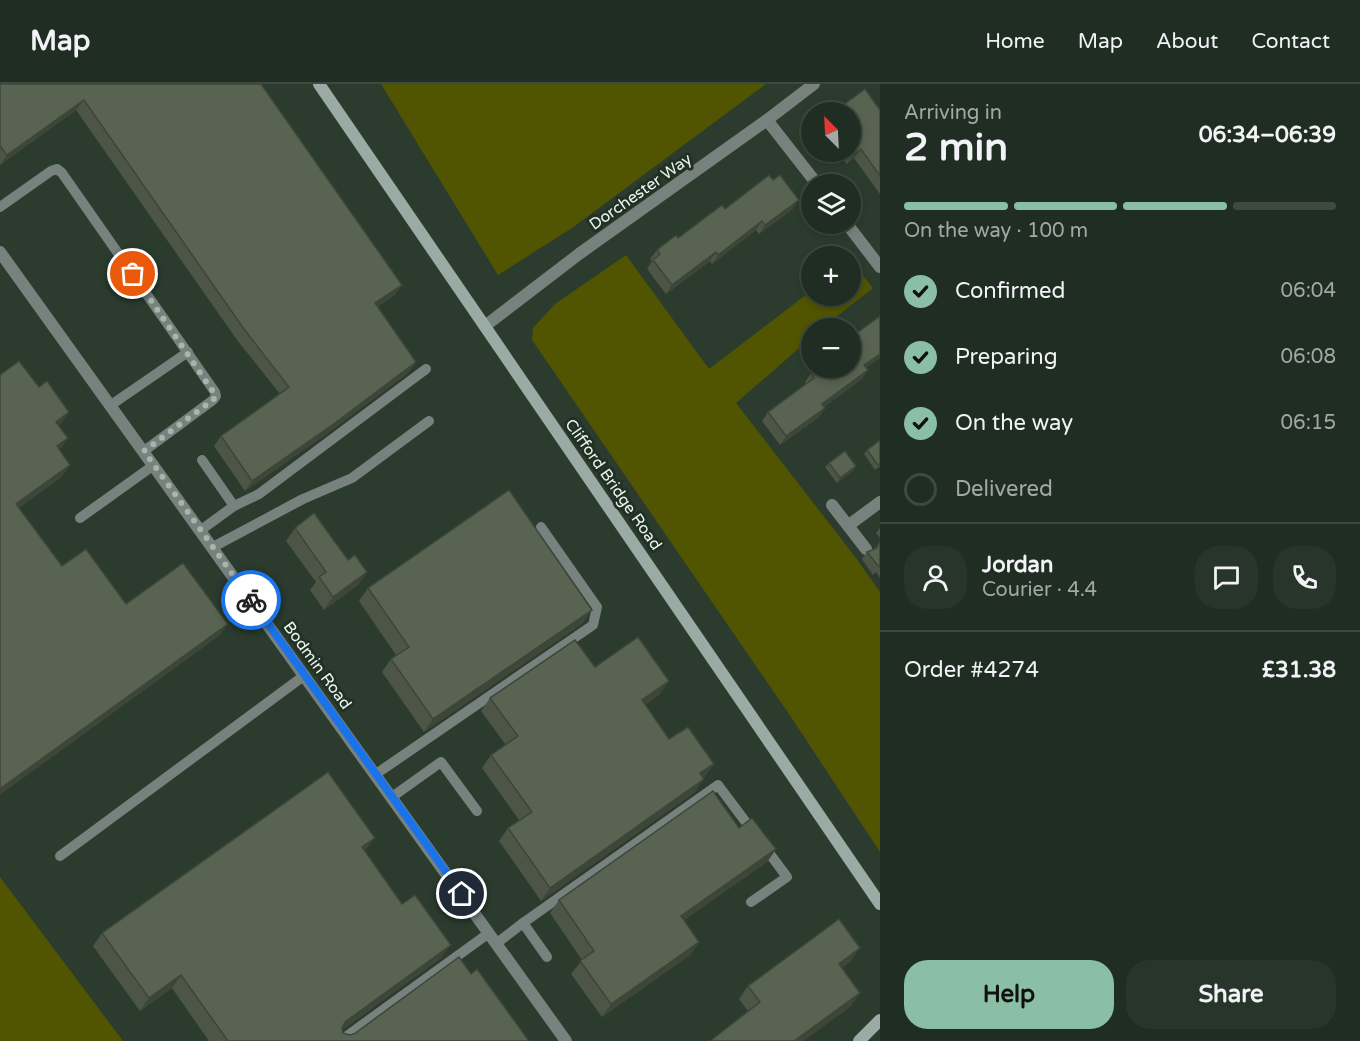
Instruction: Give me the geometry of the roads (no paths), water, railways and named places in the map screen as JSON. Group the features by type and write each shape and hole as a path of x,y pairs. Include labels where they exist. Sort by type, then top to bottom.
{"main road":[{"name":"Clifford Bridge Road","path":"319,84 880,904"},
{"path":"859,1041 880,1020"}],"street":[{"name":"Dorchester Way","path":"485,326 579,254 814,84"},
{"path":"767,120 809,174"},
{"path":"855,234 880,267"},
{"name":"Bodmin Road","path":"0,252 566,1041"},
{"path":"849,525 880,502"},
{"path":"832,505 866,549"}],"lane":[{"path":"0,207 51,171 57,169 62,173 188,352 216,396 144,451"},
{"path":"111,405 188,352"},
{"path":"201,530 234,506 259,494 426,369"},
{"path":"213,547 303,499 352,478 429,421"},
{"path":"202,460 234,506"},
{"path":"80,518 154,465"},
{"path":"376,774 593,625 597,607 541,527"},
{"path":"60,856 305,675"},
{"path":"392,797 441,762 477,811"},
{"path":"340,1041 493,938 523,923 718,785 787,876 751,902"},
{"path":"523,923 547,957"}]}
